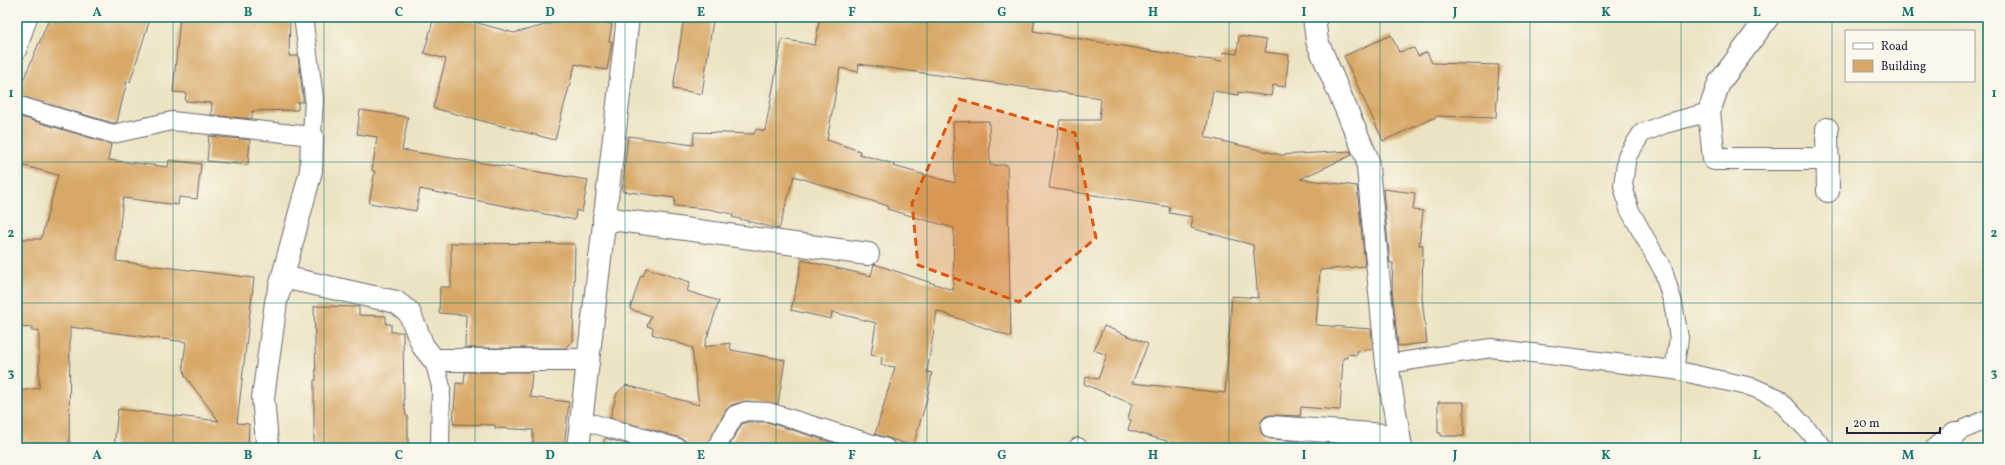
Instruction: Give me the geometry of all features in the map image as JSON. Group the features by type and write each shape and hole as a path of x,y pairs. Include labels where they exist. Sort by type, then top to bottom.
{"street":[{"path":"578,448 628,17"},
{"path":"1272,427 1400,442 1386,364 1367,158 1317,41 1314,17"},
{"path":"1768,17 1719,83 1709,112 1714,159 1828,160"},
{"path":"1827,129 1828,191"},
{"path":"267,445 263,398 276,302 311,171 312,136"},
{"path":"604,218 868,254"},
{"path":"283,277 396,302 409,312 422,346 434,360 588,360"},
{"path":"1937,448 1955,433"}],"lane":[{"path":"17,51 28,17"},
{"path":"17,105 113,134 172,121 312,136 314,98 303,17"},
{"path":"1674,370 1679,338 1673,303 1663,270 1629,209 1623,185 1627,156 1642,133 1665,124 1709,112"},
{"path":"1386,364 1491,348 1674,370 1752,387 1778,398 1824,448"},
{"path":"434,360 441,387 440,448"},
{"path":"716,448 735,415 746,410 769,412 858,444 886,448"},
{"path":"1955,433 1988,419"},
{"path":"581,420 678,448"}],"highlighted area":[{"path":"959,99 1075,133 1096,238 1019,302 918,265 912,203"}],"building":[{"path":"50,17 134,17 149,22 130,82 127,81 117,122 113,123 17,95"},
{"path":"180,17 290,17 289,56 298,56 303,98 303,102 298,102 298,110 252,111 252,119 211,115 212,103 185,101 186,93 173,92"},
{"path":"434,17 456,17 514,33 577,17 600,17 599,21 612,24 609,41 612,42 607,70 575,64 555,140 433,108 446,59 424,53"},
{"path":"684,17 713,20 702,94 673,89"},
{"path":"820,17 1035,17 1033,31 1194,58 1222,61 1223,52 1237,54 1239,36 1266,40 1265,52 1289,55 1285,87 1273,85 1271,96 1238,92 1238,95 1213,91 1205,137 1281,155 1350,151 1352,155 1300,179 1357,186 1365,266 1320,270 1316,325 1371,329 1373,349 1357,351 1357,355 1347,354 1347,358 1343,358 1340,410 1301,407 1300,416 1272,415 1266,416 1262,420 1260,427 1261,433 1265,437 1271,439 1298,441 1297,448 1166,448 1167,441 1128,430 1131,420 1128,419 1132,404 1084,384 1086,377 1098,379 1107,355 1094,350 1104,326 1148,344 1132,383 1225,393 1232,296 1258,298 1253,245 1191,228 1193,217 1169,213 1170,207 1049,188 1060,120 1099,120 1101,98 859,64 858,72 840,68 827,140 860,151 859,154 894,164 893,166 955,183 953,122 989,121 990,165 1007,165 1011,337 937,311 927,372 932,373 927,399 913,446 875,434 895,367 881,365 882,357 871,355 876,323 832,312 831,319 791,310 802,260 871,276 874,264 953,290 954,228 887,209 888,206 794,176 779,229 732,217 733,214 708,209 674,206 675,198 622,191 628,136 693,145 694,132 754,134 756,129 765,131 782,39 815,45"},
{"path":"1391,35 1399,52 1414,48 1418,56 1427,52 1432,63 1499,65 1496,118 1438,116 1383,141 1344,56"},
{"path":"360,110 408,117 402,150 588,180 582,212 576,210 575,220 420,189 416,211 369,203 375,171 372,171 377,137 357,134"},
{"path":"17,116 111,144 108,160 168,167 169,160 201,164 197,199 179,197 178,205 123,198 116,261 254,278 237,423 249,424 248,448 114,448 118,409 219,421 185,376 183,365 186,342 70,327 69,448 17,448 17,391 39,388 39,330 32,331 32,327 17,328 17,239 41,239 58,175 17,164"},
{"path":"209,136 250,140 248,165 207,161"},
{"path":"1383,189 1415,193 1413,210 1423,211 1419,245 1423,245 1422,298 1427,343 1398,346 1392,289 1393,263 1390,263"},
{"path":"451,243 575,244 573,341 565,348 465,348 466,315 439,313 440,287 451,287"},
{"path":"646,268 690,282 687,291 719,301 704,347 730,343 731,350 785,360 778,404 746,401 731,405 726,410 706,448 688,448 686,441 681,438 610,418 617,393 626,385 699,405 693,348 652,334 653,328 647,326 651,316 630,309 641,275 643,276"},
{"path":"314,306 359,307 359,315 386,316 386,324 391,324 391,332 403,332 404,402 406,416 408,416 408,448 314,448 314,380 316,380"},
{"path":"465,372 532,372 530,397 569,402 564,448 533,448 533,430 495,428 495,425 453,424 456,383 464,384"},
{"path":"1438,402 1464,402 1464,436 1441,436 1441,433 1438,433"},
{"path":"748,422 767,422 837,444 837,448 728,448 742,424"},
{"path":"605,438 640,448 602,448"}]}
